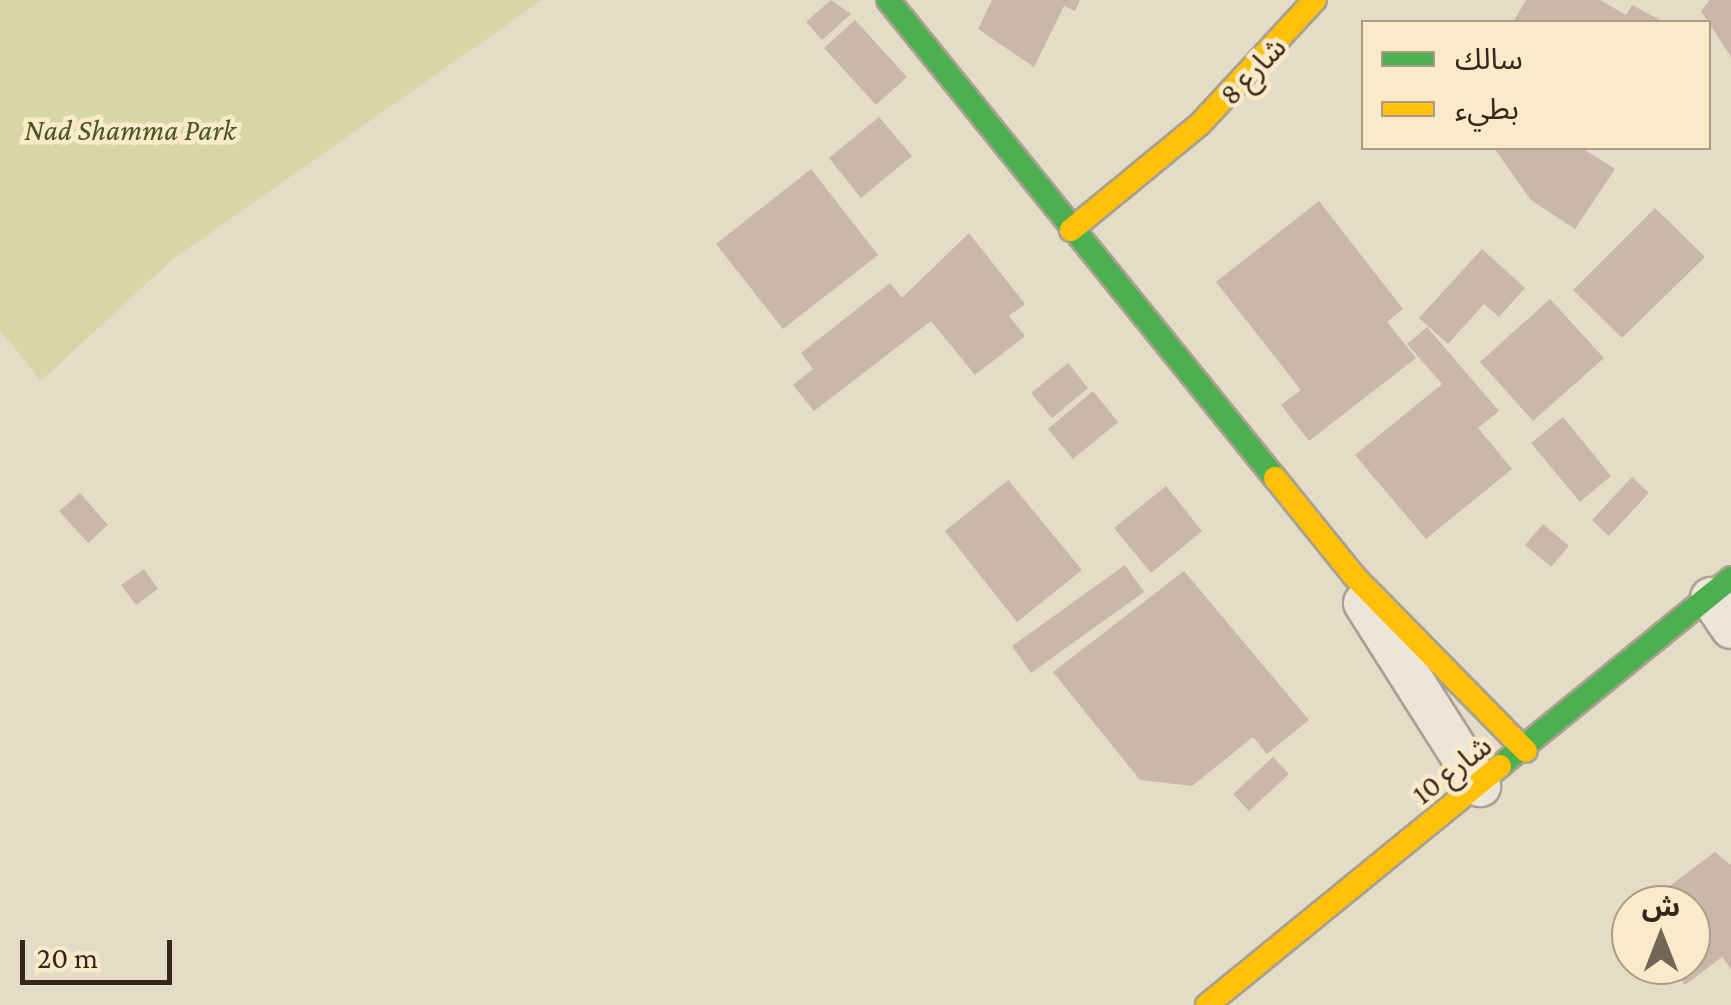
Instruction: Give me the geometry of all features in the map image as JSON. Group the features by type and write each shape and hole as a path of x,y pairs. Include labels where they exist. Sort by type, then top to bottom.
{"street":[{"path":"888,0 1354,576 1526,751"},
{"name":"شارع 8","path":"1060,217 1185,137 1281,46 1315,0"},
{"path":"1354,576 1394,658 1480,786"},
{"name":"شارع 10","path":"1207,1005 1480,786 1724,601"}],"green space":[{"name":"Nad Shamma Park","path":"0,0 542,0 173,259 41,381 0,330"}],"building":[{"path":"831,0 851,14 822,40 806,22"},
{"path":"992,0 1080,0 1075,11 1064,6 1034,67 978,29"},
{"path":"1526,0 1600,0 1626,15 1632,5 1660,20 1514,20"},
{"path":"1710,0 1731,0 1731,57 1711,26 1711,20 1701,11"},
{"path":"855,20 907,77 876,105 824,48"},
{"path":"879,117 912,156 861,198 829,158"},
{"path":"1495,150 1585,150 1615,169 1575,229 1531,200"},
{"path":"811,169 878,255 783,329 716,244"},
{"path":"1319,201 1403,309 1387,322 1416,358 1309,441 1281,405 1301,390 1216,282"},
{"path":"1655,208 1705,257 1622,338 1573,290"},
{"path":"969,233 1025,304 1009,316 1025,336 975,375 931,321 814,411 793,385 813,369 801,353 890,283 902,298"},
{"path":"1482,249 1525,288 1499,317 1484,304 1448,344 1419,318"},
{"path":"1550,299 1604,358 1533,421 1480,362"},
{"path":"1427,327 1499,411 1478,428 1512,469 1426,539 1355,455 1442,384 1407,344"},
{"path":"1068,363 1088,388 1052,418 1031,393"},
{"path":"1093,391 1118,422 1073,459 1048,429"},
{"path":"1563,417 1611,476 1580,502 1531,443"},
{"path":"1632,477 1649,493 1609,536 1592,520"},
{"path":"1008,480 1082,570 1017,622 945,531"},
{"path":"1166,486 1202,531 1151,573 1114,528"},
{"path":"80,493 108,525 88,543 59,511"},
{"path":"1543,524 1569,546 1551,567 1525,545"},
{"path":"1125,565 1144,592 1031,673 1012,646"},
{"path":"144,569 158,589 136,605 121,585"},
{"path":"1184,571 1309,720 1267,754 1253,737 1192,786 1140,780 1053,672"},
{"path":"1273,757 1289,774 1249,811 1233,794"},
{"path":"1715,852 1731,865 1731,969 1722,957 1711,965 1711,885 1671,885"}],"traffic: fast":[{"path":"888,0 1275,478"},
{"path":"1500,766 1731,578"}],"traffic: slow":[{"path":"1071,230 1200,124 1315,0"},
{"path":"1275,478 1354,576 1526,751"},
{"path":"1207,1005 1500,766"}]}
